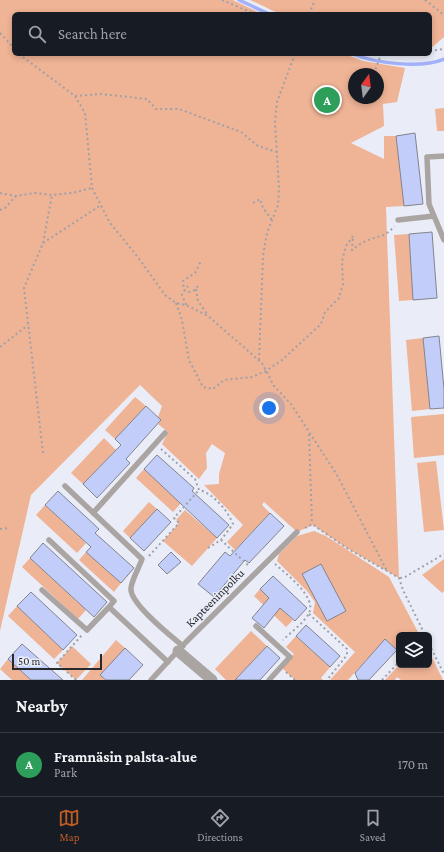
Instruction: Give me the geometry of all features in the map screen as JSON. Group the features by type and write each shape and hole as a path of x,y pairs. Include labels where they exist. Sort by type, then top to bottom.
{"street":[{"path":"180,649 212,680"}],"lane":[{"path":"444,156 427,157 429,204 444,240"},
{"path":"398,220 434,216"},
{"path":"93,513 165,433"},
{"path":"65,486 142,559 131,589 132,596 180,649"},
{"name":"Kapteeninpolku","path":"151,680 297,532"},
{"path":"42,590 87,630 114,601 49,540"},
{"path":"109,607 168,662"},
{"path":"256,626 290,657 269,680"}],"path":[{"path":"222,0 250,12"},
{"path":"310,12 315,0"},
{"path":"425,0 444,15"},
{"path":"0,33 12,46"},
{"path":"432,51 444,48"},
{"path":"22,56 75,96 86,113 92,188 110,222 165,295 176,303 186,305 208,316 259,360 274,386 291,404 348,494 387,571"},
{"path":"259,360 263,256 272,220 278,205 275,122 277,102 294,56"},
{"path":"376,68 380,56"},
{"path":"75,96 102,94 147,99 156,109 179,109 241,132 258,146 277,152"},
{"path":"0,193 16,196 35,193 52,195 72,193 92,188"},
{"path":"43,453 24,288 43,243 52,195"},
{"path":"0,210 5,208 16,196"},
{"path":"253,204 260,199 263,208 272,220"},
{"path":"43,243 101,205"},
{"path":"176,303 182,320 189,360 203,387 213,388 224,380 252,377 266,371 308,337 321,324 325,312 339,298 343,284 342,261 346,246 353,236 352,250 366,240 377,238 391,231 398,220"},
{"path":"186,305 182,296 184,290 183,281 194,273 201,261"},
{"path":"184,290 188,286"},
{"path":"184,290 189,292 197,287 198,301 208,316"},
{"path":"0,347 28,325"},
{"path":"309,432 312,524"},
{"path":"155,444 195,479 199,490"},
{"path":"199,490 206,492 229,515 233,524 221,540 208,548"},
{"path":"142,559 149,557 179,523 174,518 199,490"},
{"path":"297,532 312,524"},
{"path":"312,524 345,547 400,578 405,577 444,554"},
{"path":"0,529 10,528"},
{"path":"221,540 257,572"},
{"path":"270,559 309,597 312,607 309,614 278,646"},
{"path":"400,578 402,590 423,632"},
{"path":"309,614 347,649 348,652 327,680"},
{"path":"76,680 57,663 87,630"},
{"path":"432,650 444,674"},
{"path":"382,680 396,665"}],"shaded area":[{"path":"0,0 233,0 258,12 12,12 12,56 350,56 363,61 405,68 397,102 384,104 384,68 348,68 348,104 383,104 384,126 351,143 384,159 384,136 396,136 404,206 386,207 399,578 345,547 313,525 297,532 264,502 262,505 270,513 235,550 227,542 243,525 204,485 219,484 219,474 225,453 212,444 206,453 207,468 199,479 162,444 168,432 158,424 161,420 158,417 162,406 140,385 31,495 0,631"},
{"path":"250,0 444,0 444,37 432,47 432,12 276,12"},
{"path":"444,108 444,131 437,131 435,109"},
{"path":"409,234 413,300 399,301 394,235"},
{"path":"423,338 430,409 412,411 406,340"},
{"path":"135,397 146,406 115,439 105,430"},
{"path":"444,414 444,455 414,458 411,417"},
{"path":"104,438 116,450 83,484 71,473"},
{"path":"436,461 444,530 424,532 417,463"},
{"path":"144,469 181,503 173,512 136,478"},
{"path":"149,502 157,509 130,538 123,531"},
{"path":"45,505 86,543 77,553 36,515"},
{"path":"185,510 217,538 192,566 163,541 179,523 176,520"},
{"path":"314,531 326,536 389,577 418,632 396,632 396,649 385,639 348,680 330,680 355,652 313,613 315,602 307,591 277,561 279,554 297,536"},
{"path":"86,552 121,583 114,592 79,560"},
{"path":"30,558 86,610 78,619 22,567"},
{"path":"444,559 444,591 442,593 422,575"},
{"path":"260,589 293,620 286,627 254,596"},
{"path":"17,606 63,650 54,659 8,616"},
{"path":"251,631 267,646 235,680 226,680 215,669"},
{"path":"296,636 330,667 321,678 323,680 295,680 281,667 294,654 286,647"},
{"path":"116,640 125,648 101,675 105,680 82,680"},
{"path":"72,646 91,664 76,680 57,663"},
{"path":"432,657 443,680 401,680 397,677 395,680 385,680 396,668 432,668"},
{"path":"8,659 31,680 12,680 0,669"}],"building":[{"path":"415,133 423,204 404,206 396,136"},
{"path":"432,232 437,298 413,300 409,234"},
{"path":"439,336 444,389 444,408 430,409 423,338"},
{"path":"146,406 161,420 126,459 130,463 97,498 83,484 121,445 115,439"},
{"path":"157,455 194,488 192,491 229,525 217,538 144,469"},
{"path":"58,491 99,529 95,533 134,568 121,583 86,552 91,547 45,505"},
{"path":"157,509 171,522 144,551 130,538"},
{"path":"270,513 284,526 249,563 245,560 214,597 198,584 225,552 230,556"},
{"path":"43,543 107,602 94,617 30,558"},
{"path":"171,552 181,562 167,574 158,565"},
{"path":"321,564 346,611 327,621 302,574"},
{"path":"273,576 307,608 295,621 280,608 264,628 252,618 269,598 260,589"},
{"path":"31,592 77,635 63,650 17,606"},
{"path":"306,625 340,656 330,667 296,636"},
{"path":"385,639 396,649 396,651 369,680 358,680 355,673"},
{"path":"22,644 63,680 31,680 8,659"},
{"path":"267,646 280,658 260,680 235,680"},
{"path":"125,648 143,665 129,680 106,680 100,675"}],"waterway":[{"path":"239,0 265,12"},
{"path":"359,56 398,64 423,64 444,59"}],"place":[{"name":"Framnäsin palsta-alue","path":"327,100"}]}
